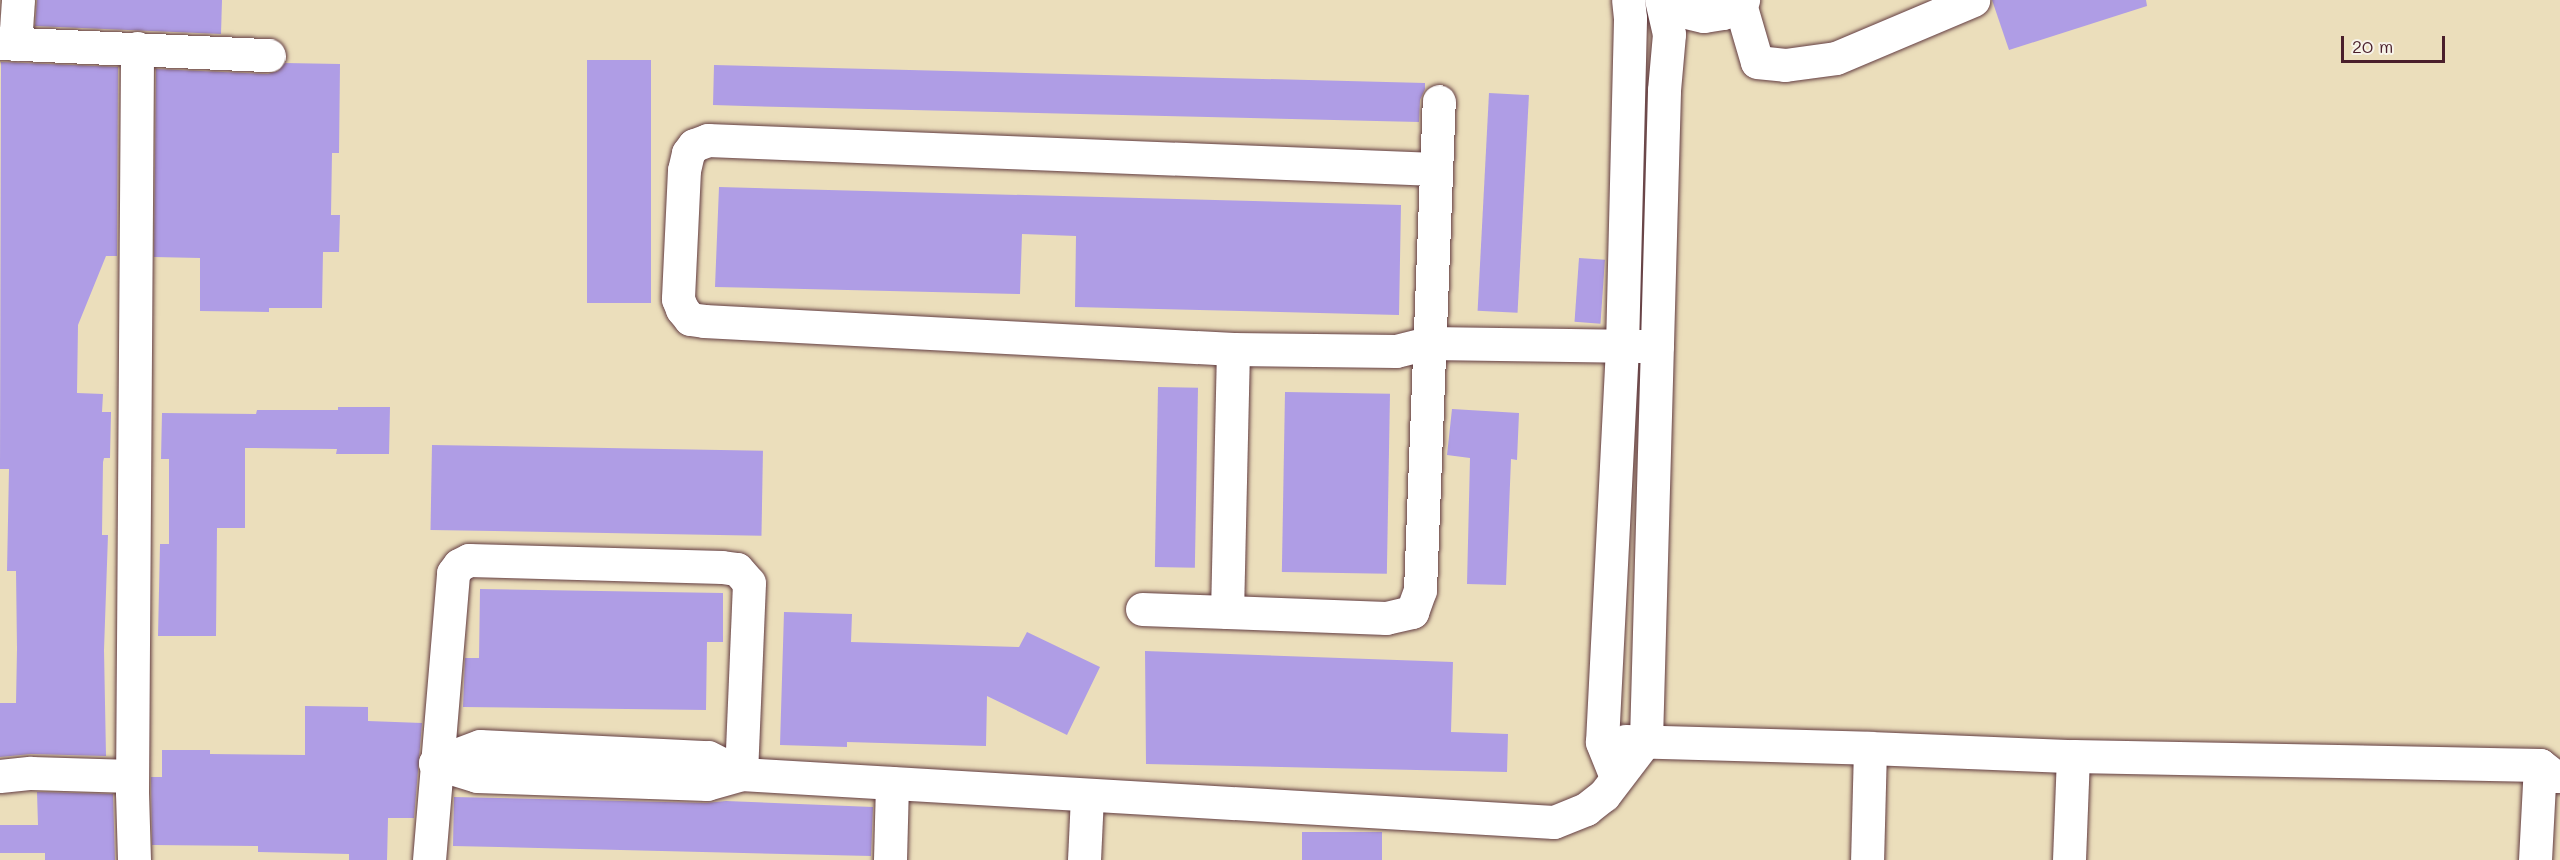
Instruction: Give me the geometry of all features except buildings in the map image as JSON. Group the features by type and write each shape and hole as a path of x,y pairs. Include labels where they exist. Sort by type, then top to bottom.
{"street":[{"path":"18,0 8,44 269,55"},
{"path":"1616,777 1602,742 1622,358 1630,18 1628,0"},
{"path":"435,763 480,746 708,757 741,774 1087,796 1554,822 1586,809 1604,795 1646,740 1664,90 1669,34 1661,0"},
{"path":"1667,0 1686,12 1704,16 1723,13 1742,2 1757,62 1785,66 1836,57 1973,0"},
{"path":"134,860 132,776 137,48"},
{"path":"1142,609 1386,618 1412,612 1420,590 1438,101"},
{"path":"1435,169 708,140 694,145 688,153 684,170 678,299 690,319 1233,349 1657,358"},
{"path":"1227,612 1233,349"},
{"path":"429,860 435,763 453,573 459,565 469,560 738,569 749,583 741,774"},
{"path":"1602,742 1646,740 2073,756 2550,770 2535,860"},
{"path":"1867,860 1870,748"},
{"path":"2069,860 2073,756"},
{"path":"0,776 31,773 132,776"},
{"path":"890,860 891,783"},
{"path":"1084,860 1087,796"}]}
